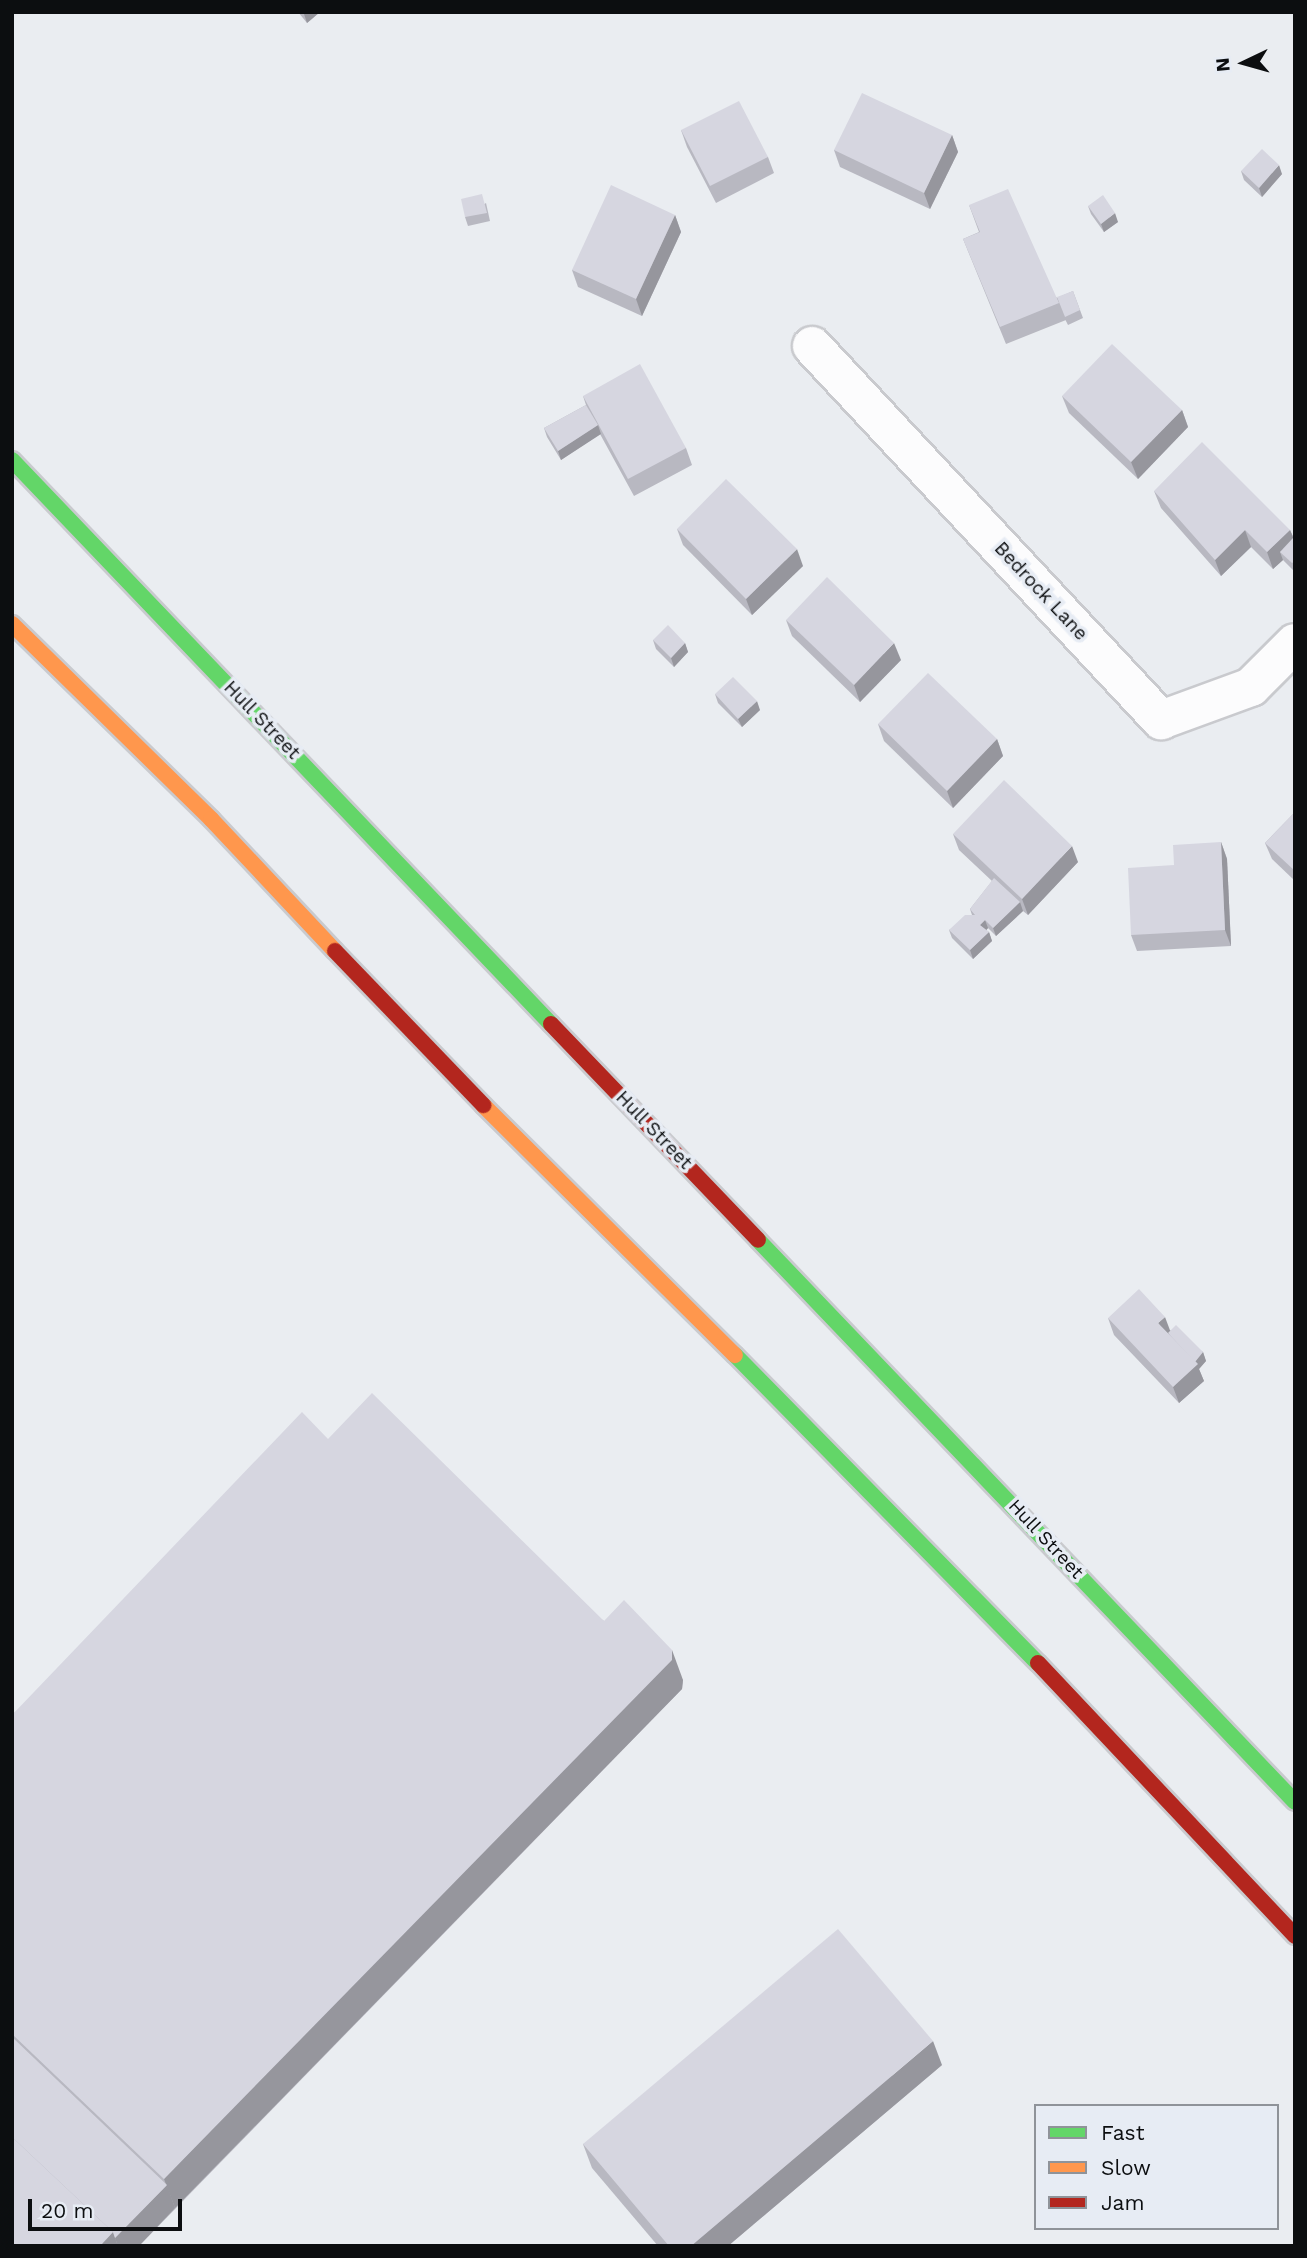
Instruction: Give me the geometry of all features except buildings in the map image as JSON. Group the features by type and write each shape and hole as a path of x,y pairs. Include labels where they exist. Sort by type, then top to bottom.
{"main road":[{"name":"Hull Street","path":"12,460 1295,1802"},
{"path":"12,624 211,819 424,1046 929,1548 1295,1936"}],"street":[{"name":"Bedrock Lane","path":"813,346 1161,720 1251,687 1295,643"}],"traffic: fast":[{"path":"12,460 551,1024"},
{"path":"758,1240 1295,1802"},
{"path":"735,1355 1038,1663"}],"traffic: slow":[{"path":"12,624 211,819 335,951"},
{"path":"483,1105 735,1355"}],"traffic: jam":[{"path":"335,951 483,1105"},
{"path":"551,1024 758,1240"},
{"path":"1038,1663 1295,1936"}]}
